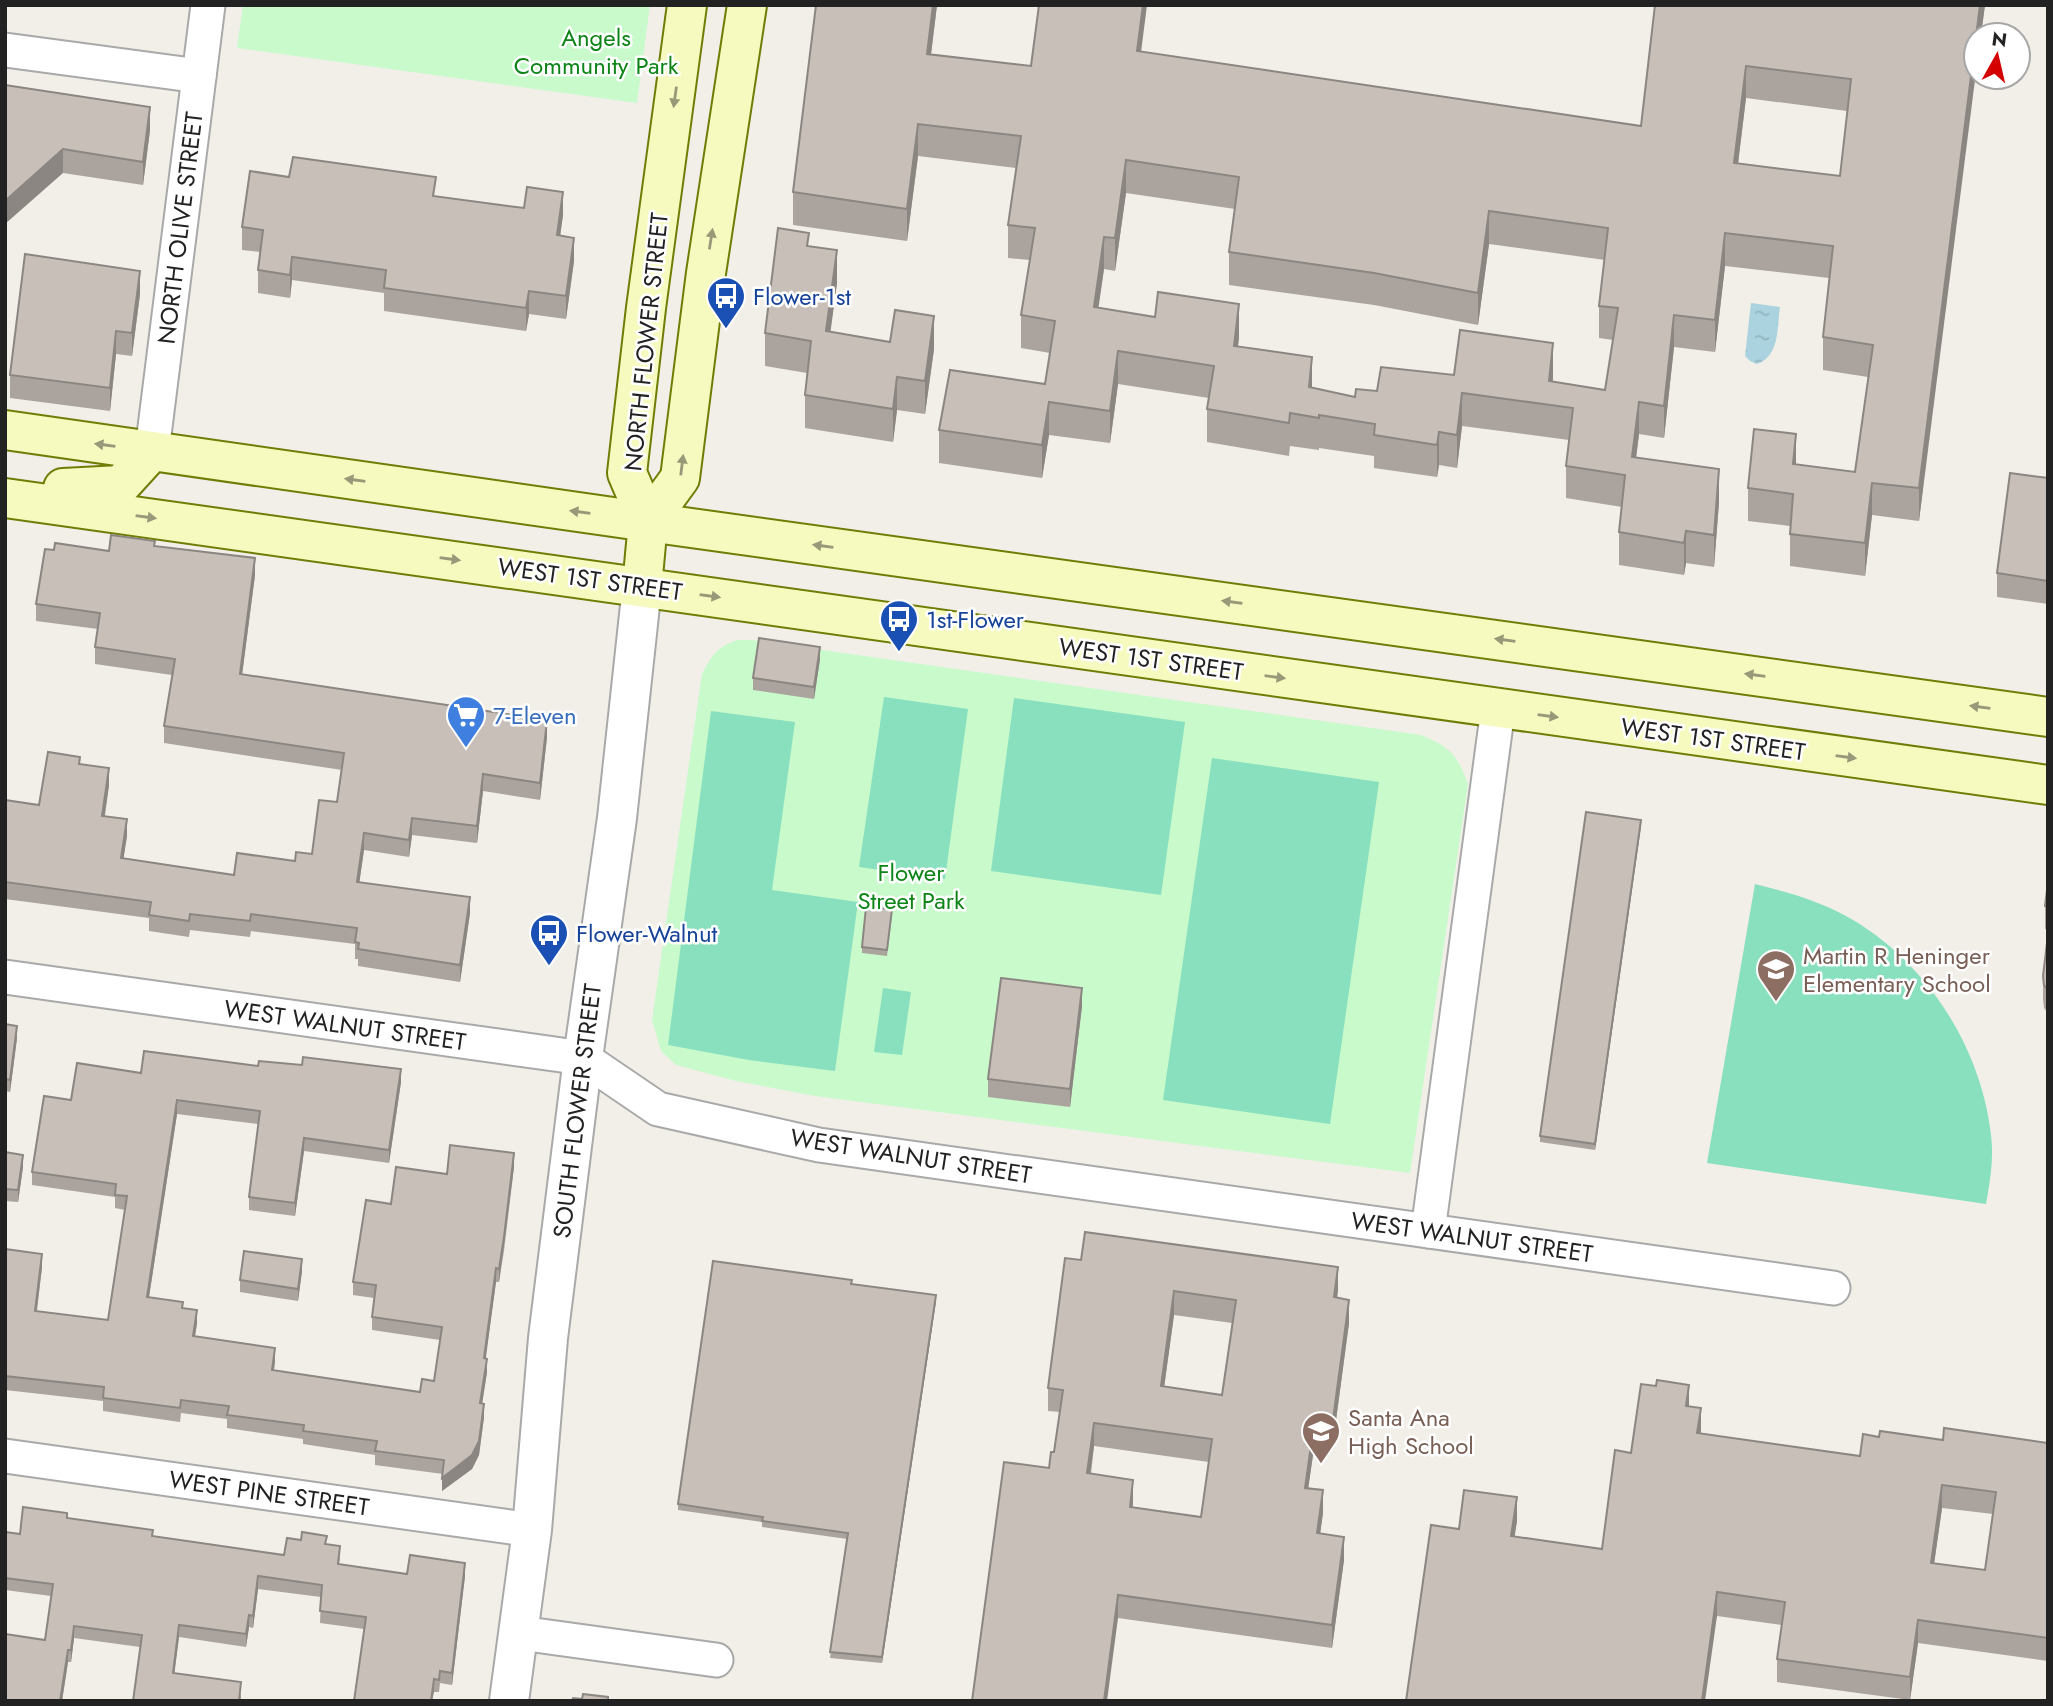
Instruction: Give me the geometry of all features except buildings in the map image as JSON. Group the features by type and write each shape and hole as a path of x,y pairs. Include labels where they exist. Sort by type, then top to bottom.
{"main road":[{"name":"NORTH FLOWER STREET","path":"648,522 627,473 646,308 687,5"},
{"name":"NORTH FLOWER STREET","path":"648,522 680,478 706,273 747,5"},
{"path":"5,430 2048,717"},
{"path":"5,490 121,485 152,451"},
{"name":"WEST 1ST STREET","path":"5,498 2048,785"},
{"name":"SOUTH FLOWER STREET","path":"642,587 648,522"}],"street":[{"name":"NORTH OLIVE STREET","path":"152,451 208,5"},
{"path":"5,50 199,76"},
{"name":"SOUTH FLOWER STREET","path":"509,1701 532,1530 548,1338 583,1058 617,818 642,587"},
{"path":"1428,1231 1498,709"},
{"name":"WEST WALNUT STREET","path":"5,977 583,1058 658,1109 819,1145 1833,1288"},
{"name":"WEST PINE STREET","path":"5,1456 532,1530"},
{"path":"520,1633 716,1660"}],"green space":[{"name":"Angels Community Park","path":"243,5 650,5 637,103 237,48"},
{"name":"Flower Street Park","path":"738,640 1421,735 1446,748 1456,758 1468,784 1410,1173 815,1096 736,1081 676,1065 661,1051 652,1020 702,674 716,652"},
{"path":"884,697 968,709 945,879 859,867"},
{"path":"1014,698 1185,722 1161,895 991,871"},
{"path":"711,711 795,722 772,890 858,902 835,1071 749,1060 668,1045"},
{"path":"1212,758 1379,782 1330,1124 1163,1100"},
{"path":"1755,884 1790,893 1846,916 1874,934 1924,980 1961,1037 1985,1102 1992,1152 1986,1204 1707,1163"},
{"path":"883,988 911,992 902,1055 874,1052"}],"water":[{"path":"1751,303 1780,307 1774,348 1770,355 1757,364 1745,356"}],"place":[{"name":"Flower-1st","path":"726,330"},
{"name":"1st-Flower","path":"899,653"},
{"name":"7-Eleven","path":"466,749"},
{"name":"Flower-Walnut","path":"549,967"},
{"name":"Martin R Heninger Elementary School","path":"1776,1003"},
{"name":"Santa Ana High School","path":"1321,1465"}]}
